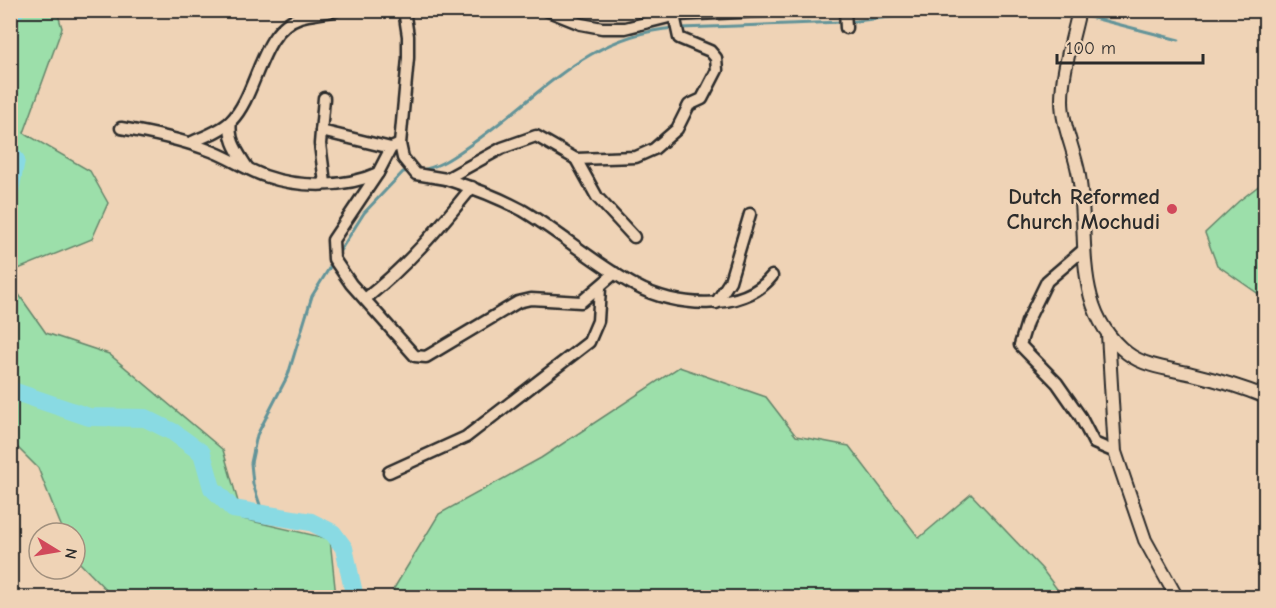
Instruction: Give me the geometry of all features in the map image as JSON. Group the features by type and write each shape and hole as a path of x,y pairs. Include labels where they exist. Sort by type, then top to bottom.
{"street":[{"path":"247,167 233,145 229,132 231,121 248,95 264,56 278,33 298,18 337,10"},
{"path":"404,10 408,58 395,146 333,240 334,259 365,299 413,354 422,357 518,302 531,299 576,303 600,288 615,273"},
{"path":"546,10 581,24 602,28 625,28 674,20 784,10"},
{"path":"1079,10 1062,100 1080,187 1082,251 1094,304 1108,334 1128,354 1141,361 1219,381 1266,397"},
{"path":"845,13 846,28"},
{"path":"576,159 636,157 654,149 677,129 689,105 702,99 717,70 716,58 710,51 678,36 674,20"},
{"path":"324,98 321,131 325,183"},
{"path":"190,144 231,121"},
{"path":"121,128 190,144 266,176 301,183 360,181 378,173"},
{"path":"321,131 395,146 416,174 446,178 522,210 615,273 638,287 663,296 716,303 753,294 772,276"},
{"path":"446,178 502,148 536,136 576,159 597,197 634,237"},
{"path":"365,299 399,272 426,244 472,187"},
{"path":"716,303 730,281 750,214"},
{"path":"1082,251 1047,281 1027,322 1020,345 1057,383 1080,416 1094,442 1115,452"},
{"path":"390,472 466,437 590,342 598,321 600,288"},
{"path":"1108,334 1115,452 1145,540 1177,597"}],"green space":[{"path":"11,10 57,11 62,28 24,133 90,171 108,203 92,239 11,272"},
{"path":"1265,181 1265,308 1260,295 1217,265 1205,233 1239,201"},
{"path":"10,282 46,333 109,354 223,450 243,519 330,539 336,597 165,598 163,595 113,597 87,570 87,521 59,521 38,468 11,441"},
{"path":"679,367 766,397 796,436 849,446 919,538 971,494 1042,569 1063,597 394,597 393,590 439,514 541,458"}],"waterway":[{"path":"10,14 16,10"},
{"path":"848,22 948,10"},
{"path":"1030,10 1058,17"},
{"path":"1082,15 1179,40"},
{"path":"681,28 842,22"},
{"path":"420,170 441,163 460,152 566,70 590,55 615,42 643,33 674,28"},
{"path":"10,153 16,160 10,191"},
{"path":"338,254 364,213 403,172 411,171"},
{"path":"263,514 253,484 251,463 257,435 288,375 312,296 333,262"},
{"path":"10,390 89,417 145,418 173,432 202,453 212,488 233,509 311,522 333,533 344,548 355,598"}],"place":[{"name":"Dutch Reformed Church Mochudi","path":"1172,209"}]}
